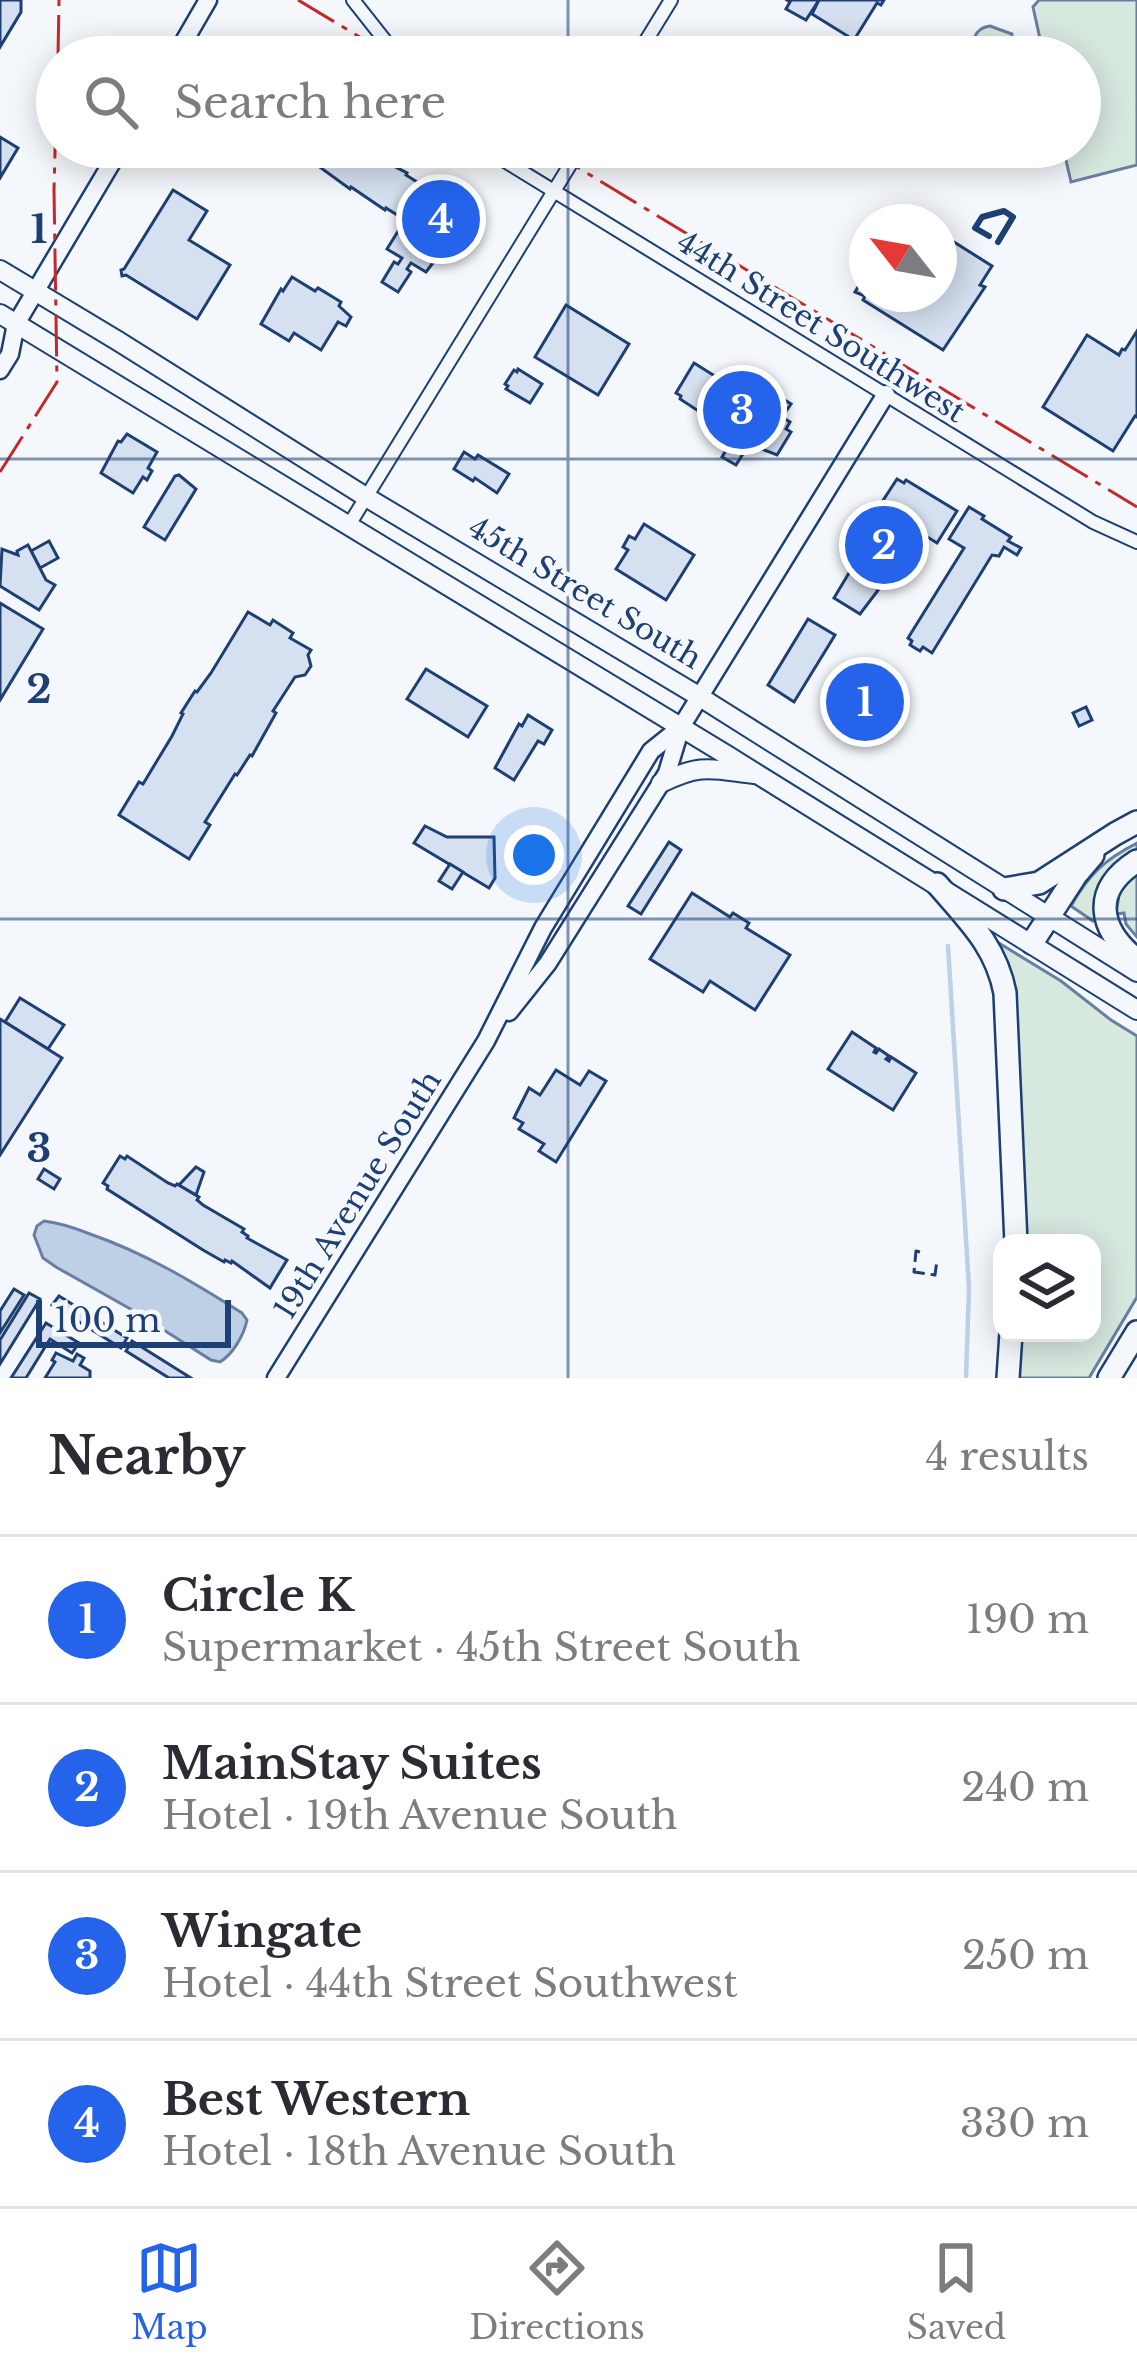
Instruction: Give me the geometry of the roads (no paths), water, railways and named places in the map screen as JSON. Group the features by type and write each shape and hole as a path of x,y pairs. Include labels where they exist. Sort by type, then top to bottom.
{"highway":[{"path":"1004,889 1039,883 1137,822"},
{"path":"1032,943 1076,875 1106,841"},
{"path":"1137,861 1112,882 1105,910 1114,940 1137,960"},
{"path":"937,884 992,949 1001,969 1016,1234"},
{"path":"1109,1378 1137,1331"},
{"path":"1008,1378 1010,1342"}],"main road":[{"name":"45th Street South","path":"0,270 700,697 1137,972"},
{"path":"5,324 349,525 1137,1010"},
{"path":"661,783 704,766 760,775"}],"street":[{"path":"187,36 208,0"},
{"path":"353,0 381,36"},
{"path":"649,36 671,0"},
{"path":"0,370 10,354 5,324 36,291 109,168"},
{"name":"44th Street Southwest","path":"516,168 1093,522 1137,542"},
{"path":"349,525 568,168"},
{"name":"19th Avenue South","path":"486,1041 548,963 661,783 681,727 886,394"},
{"name":"19th Avenue South","path":"276,1378 486,1041 543,928 651,751 681,727"}],"water":[{"path":"44,1221 130,1250 242,1313 247,1320 237,1344 220,1362 211,1360 56,1267 43,1258 34,1235"}],"waterway":[{"path":"948,946 969,1288 966,1378"}],"place":[{"name":"Best Western","path":"441,219"},
{"name":"Wingate","path":"742,410"},
{"name":"MainStay Suites","path":"884,545"},
{"name":"Circle K","path":"865,702"}]}
